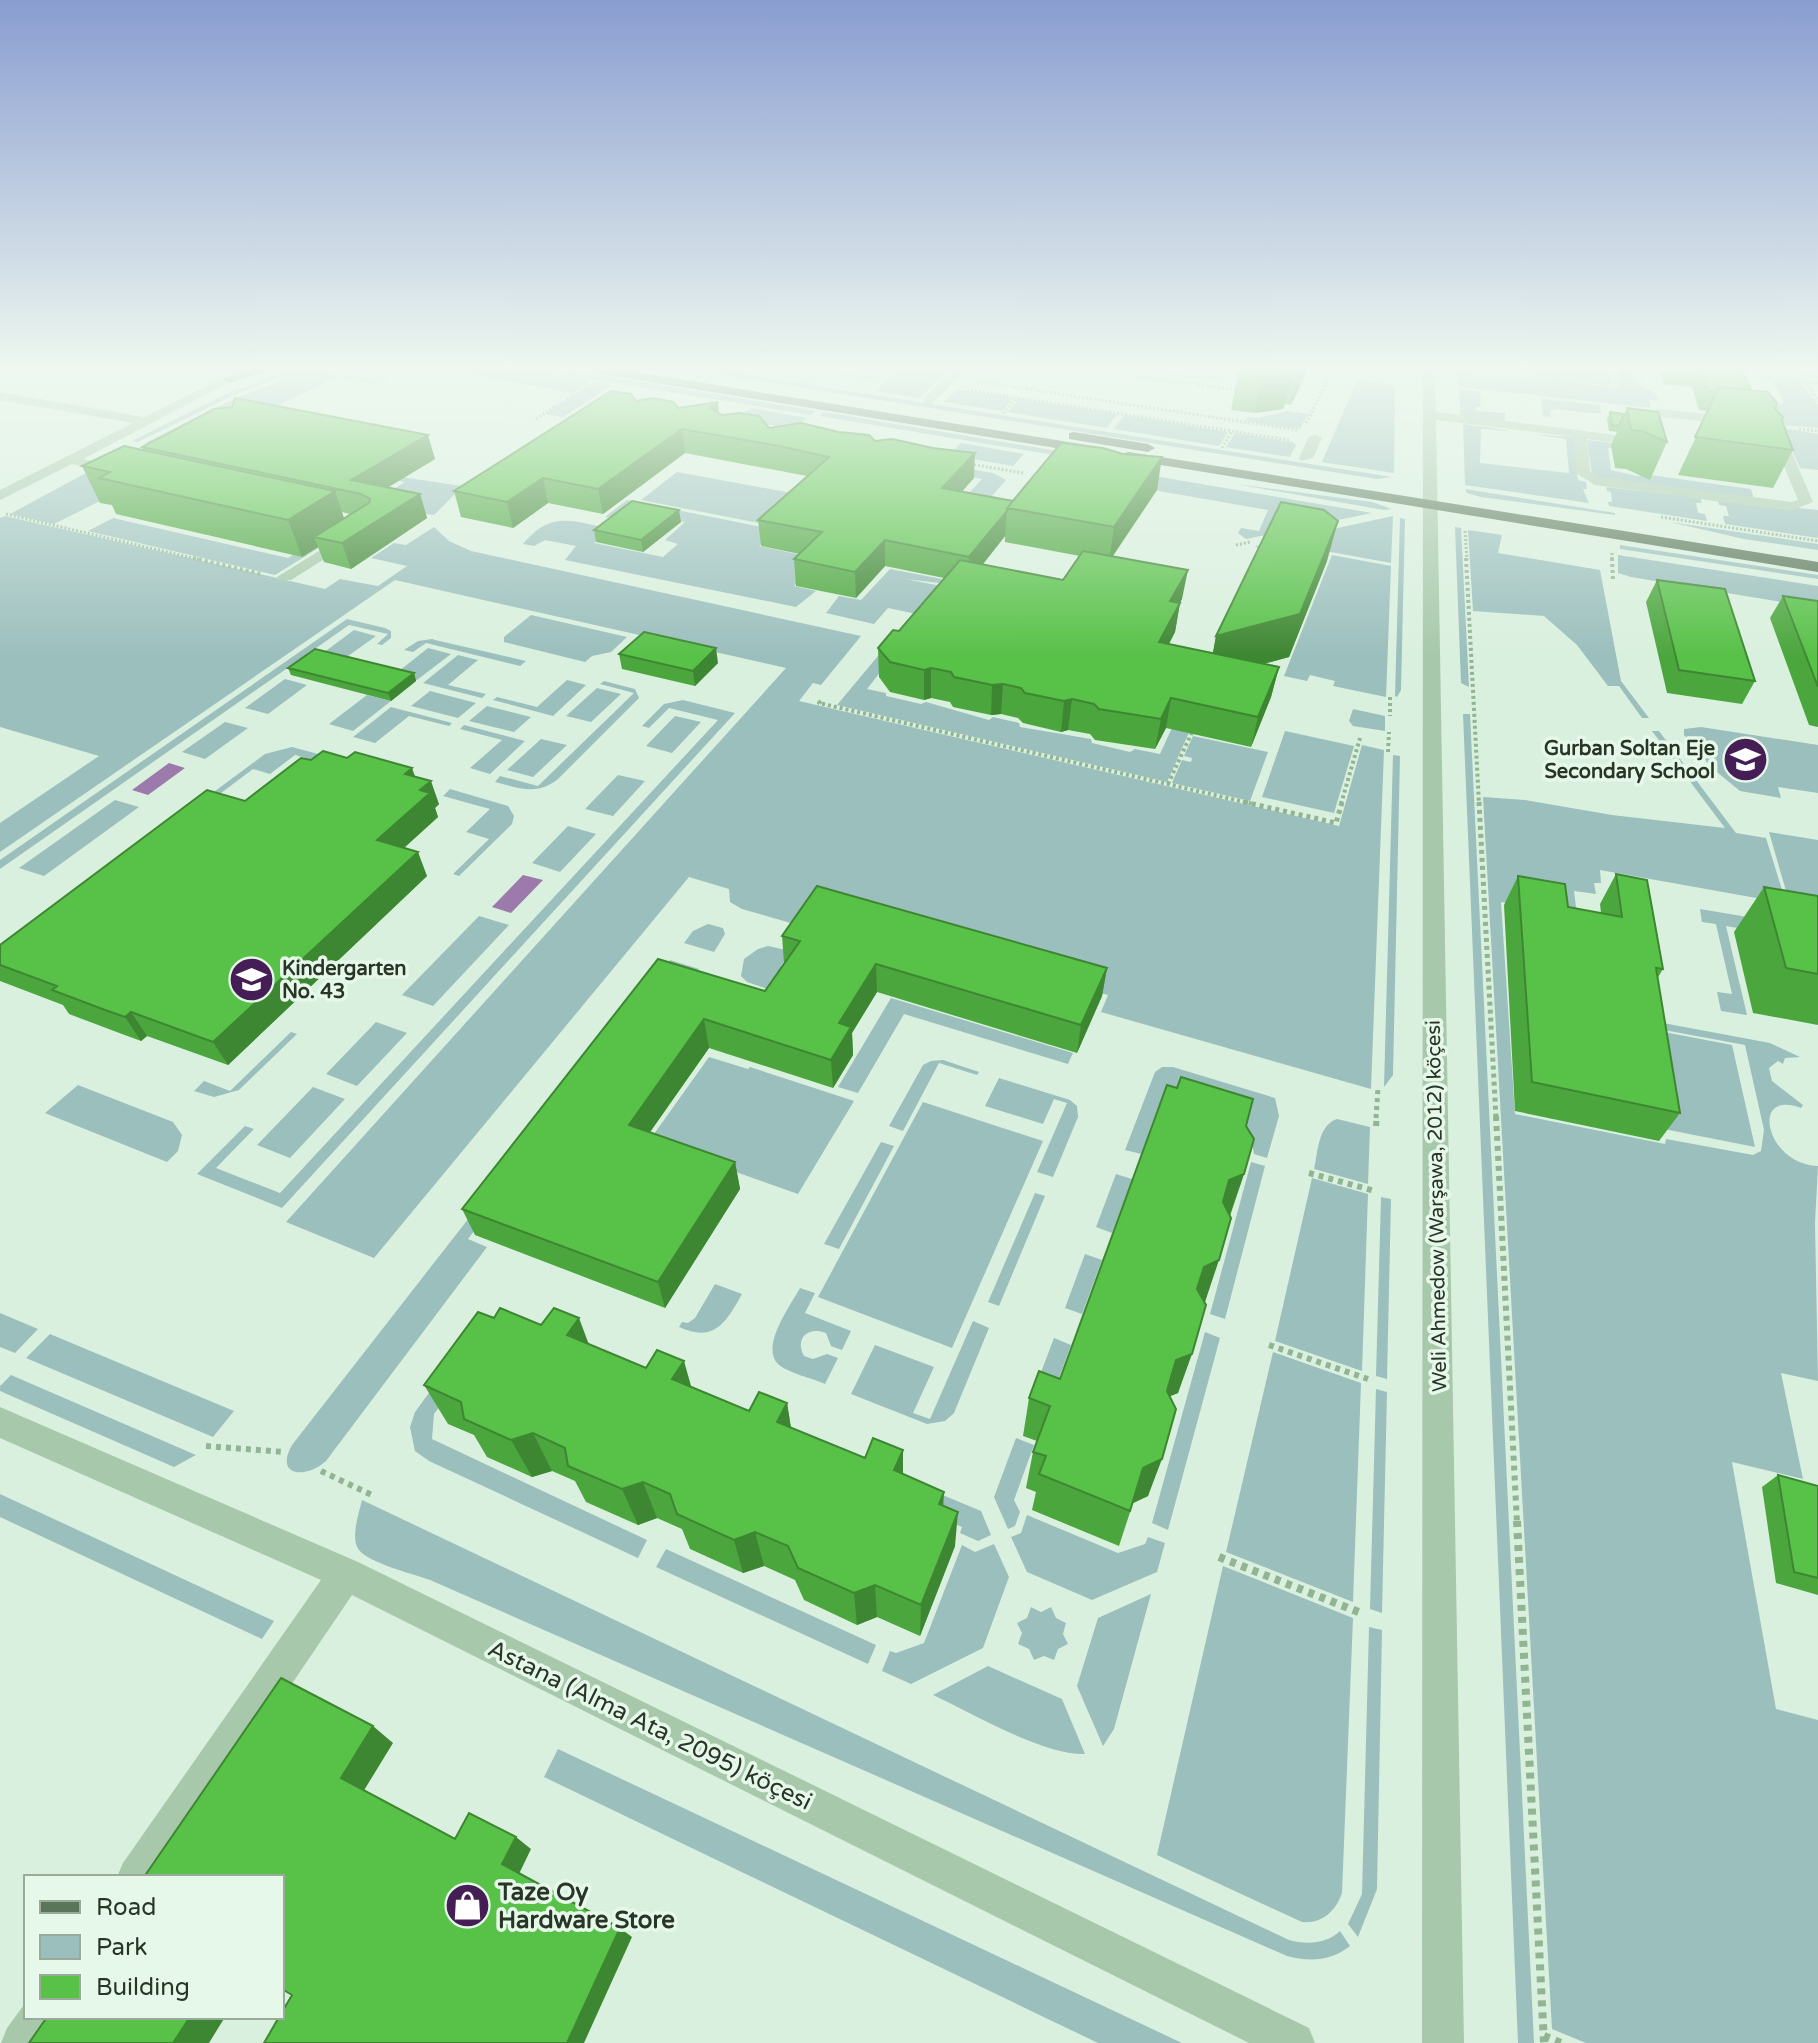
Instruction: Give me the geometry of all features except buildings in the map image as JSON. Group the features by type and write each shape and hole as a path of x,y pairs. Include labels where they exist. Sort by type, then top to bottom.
{"main road":[{"path":"1197,465 1818,556"},
{"path":"1226,465 1818,567"}],"street":[{"path":"0,496 60,465"},
{"path":"94,465 126,473"},
{"name":"Weli Ahmedow (Warşawa, 2012) köçesi","path":"1430,465 1443,2043"},
{"path":"1582,465 1583,473 1595,481 1774,505 1805,503 1790,465"},
{"path":"285,577 356,533"},
{"name":"Astana (Alma Ata, 2095) köçesi","path":"0,1422 346,1574 1294,2043"},
{"path":"138,1875 346,1574"},
{"path":"22,2043 39,2019"}],"path":[{"path":"976,465 1023,473"},
{"path":"1,513 267,575"},
{"path":"1464,526 1543,2040 1561,2043"},
{"path":"1236,545 1250,542"},
{"path":"1612,551 1613,580"},
{"path":"1390,697 1390,716"},
{"path":"821,701 819,703 1336,823 1360,738"},
{"path":"1168,784 1195,725"},
{"path":"1388,752 1389,732"},
{"path":"1376,1126 1378,1088"},
{"path":"1309,1173 1375,1191"},
{"path":"1269,1345 1368,1379"},
{"path":"206,1446 284,1452"},
{"path":"321,1471 374,1496"},
{"path":"1219,1557 1361,1613"}],"green space":[{"path":"497,465 459,490 434,515 368,505 405,482 327,466 462,486"},
{"path":"906,465 949,465 993,473 1006,480 991,497 962,501 982,479"},
{"path":"1056,465 1091,465 1372,513 1246,539 1238,533 1241,528 1259,531 1268,510 1050,472"},
{"path":"1117,465 1132,465 1151,471"},
{"path":"1291,465 1318,465 1392,477 1377,479"},
{"path":"1344,465 1394,465 1394,473"},
{"path":"1464,465 1501,465 1569,473 1568,465 1577,465 1578,480 1586,482 1587,489 1583,489 1589,503 1465,485"},
{"path":"1591,465 1610,465 1611,470 1637,476 1650,475 1751,489 1754,499 1600,480 1592,475"},
{"path":"1799,465 1818,465 1818,470"},
{"path":"677,472 797,494 764,524 641,500"},
{"path":"86,473 136,483 54,524 10,514"},
{"path":"1235,484 1372,502 1392,509 1384,510"},
{"path":"1606,487 1700,498 1702,503 1696,503 1698,513 1705,514 1707,521 1609,506 1608,502 1612,502 1611,492"},
{"path":"1465,489 1615,515 1481,497 1467,493"},
{"path":"627,500 776,530 759,546 816,558 870,510 794,586 816,591 796,607 565,560 576,546 545,540 534,546 523,544 543,526 574,521 611,529 594,543 663,557 678,544 665,540 685,522 635,512 624,521 605,517"},
{"path":"1718,500 1818,510 1818,538 1725,524 1723,516 1729,516 1726,506 1719,505"},
{"path":"5,516 325,589 340,579 378,586 407,566 371,558 394,543 406,545 434,527 449,541 471,551 861,636 821,685 813,683 799,701 1339,826 1362,745 1384,750 1371,1089 1101,1012 1108,995 819,914 808,928 742,909 730,902 729,889 689,877 374,1258 286,1222 786,668 395,580 0,852 0,823 99,756 0,727 0,518"},
{"path":"1393,516 1391,563 1281,543 1260,550 1255,546"},
{"path":"113,518 288,558 330,532 349,529 275,575 88,531"},
{"path":"1400,518 1405,519 1401,690 1397,697 1395,696"},
{"path":"1670,522 1818,544 1818,550 1744,539"},
{"path":"1455,527 1461,528 1469,687 1461,683"},
{"path":"1468,530 1502,535 1498,553 1600,570 1621,681 1649,718 1642,718 1619,686 1608,686 1577,645 1544,616 1473,611"},
{"path":"1620,545 1818,575 1818,579 1620,549"},
{"path":"1332,555 1391,566 1386,697 1333,686 1335,681 1310,675 1307,681 1284,676"},
{"path":"1618,555 1818,586 1818,608 1631,577 1618,573"},
{"path":"890,569 942,579 939,583 906,579 1005,599 983,628 888,608 874,624 826,613 839,596 861,600"},
{"path":"531,615 627,637 611,652 592,656 585,662 504,642 504,637"},
{"path":"347,619 385,628 391,631 391,638 382,645 377,644 388,634 349,625 0,869 0,860"},
{"path":"354,630 376,636 341,661 319,656"},
{"path":"432,639 526,661 520,666 426,643 413,652 404,650 418,641"},
{"path":"888,644 892,657 867,689 989,720 993,717 1019,723 1020,727 1091,739 1092,743 1130,752 1135,749 1160,754 1176,719 1199,710 1167,782 837,705"},
{"path":"428,648 451,654 417,680 394,675"},
{"path":"458,655 478,660 448,685 486,694 482,698 423,683"},
{"path":"285,679 307,685 268,714 245,708"},
{"path":"567,680 586,685 553,716 493,700 497,697 537,707"},
{"path":"604,681 635,689 639,698 558,779 535,789 495,782 500,776 538,786 634,693 600,684"},
{"path":"597,688 621,694 591,722 566,716"},
{"path":"430,691 476,703 458,718 411,706"},
{"path":"367,695 391,701 353,731 329,724"},
{"path":"683,700 735,713 282,1208 197,1174 245,1126 254,1129 216,1168 280,1193 718,720 669,708 649,728 642,726 664,704"},
{"path":"487,706 531,717 514,732 469,721"},
{"path":"391,707 452,723 449,726 409,716 375,743 353,737"},
{"path":"1353,709 1385,716 1385,731 1353,726 1349,721"},
{"path":"1463,714 1470,714 1534,2043 1518,2043"},
{"path":"675,716 701,722 672,753 646,746"},
{"path":"225,722 248,728 205,759 182,752"},
{"path":"464,725 525,741 490,774 470,768 502,740 460,729"},
{"path":"1701,727 1818,745 1818,793 1778,787 1781,798 1740,791 1712,768 1684,735 1684,729"},
{"path":"1285,731 1354,746 1334,813 1262,797"},
{"path":"1652,731 1659,731 1736,833 1766,838 1783,893 1818,909 1600,870 1601,883 1594,883 1596,894 1574,891 1577,915 1501,902 1515,1114 1665,1144 1666,1139 1753,1155 1761,1151 1764,1130 1745,1045 1648,1027 1647,1020 1770,1043 1800,1057 1785,1058 1783,1064 1778,1061 1769,1068 1772,1081 1803,1105 1801,1108 1785,1105 1774,1108 1770,1129 1776,1142 1786,1154 1800,1162 1818,1166 1815,1223 1818,1381 1781,1373 1803,1479 1732,1462 1776,1709 1818,1720 1818,2043 1586,2043 1552,2029 1483,797 1725,828"},
{"path":"1193,736 1268,752 1250,801 1172,783 1182,760 1191,762 1192,758 1184,756"},
{"path":"541,739 567,745 533,777 507,770"},
{"path":"292,747 352,763 345,769 295,755 270,774 253,769 209,802 203,800 265,754"},
{"path":"1393,755 1400,756 1393,1075 1384,1087"},
{"path":"618,775 645,781 613,816 585,809"},
{"path":"450,789 508,806 514,816 512,824 459,876 453,874 489,839 466,832 490,809 443,796"},
{"path":"115,800 139,807 44,876 19,868"},
{"path":"568,826 596,834 560,872 532,863"},
{"path":"1769,832 1818,840 1818,897 1786,891"},
{"path":"1700,909 1818,929 1818,942 1726,926 1747,1015 1721,1011 1717,992 1732,994 1716,924 1702,922"},
{"path":"479,916 509,925 433,1006 402,995"},
{"path":"708,924 723,928 725,934 714,952 684,943 693,931"},
{"path":"768,946 791,951 781,966 798,972 783,994 747,982 741,976 744,959"},
{"path":"670,960 699,969 682,992 663,986 468,1239 487,1247 326,1461 310,1471 295,1472 290,1469 287,1456 292,1445"},
{"path":"891,998 1073,1053 1068,1064 904,1014 858,1093 838,1087"},
{"path":"376,1022 407,1033 357,1086 326,1074"},
{"path":"1648,1029 1732,1045 1755,1147 1664,1129"},
{"path":"291,1032 297,1034 239,1090 214,1097 194,1091 204,1081 230,1091"},
{"path":"709,1057 854,1101 798,1194 649,1141"},
{"path":"943,1060 979,1072 977,1075 939,1063 903,1131 889,1126 923,1065"},
{"path":"1162,1067 1173,1067 1275,1098 1279,1116 1267,1158 1254,1154 1252,1143 1244,1133 1158,1107 1141,1154 1125,1150 1155,1072"},
{"path":"999,1078 1070,1100 1077,1106 1078,1117 1053,1177 1037,1172 1067,1103 1054,1099 1043,1124 985,1106"},
{"path":"78,1085 173,1122 182,1135 178,1151 167,1162 45,1113"},
{"path":"313,1087 345,1099 290,1158 257,1145"},
{"path":"923,1102 1043,1141 952,1348 818,1297"},
{"path":"1337,1119 1370,1127 1368,1184 1314,1169 1322,1133"},
{"path":"881,1142 894,1146 839,1249 824,1244"},
{"path":"1251,1162 1265,1166 1225,1319 1210,1314"},
{"path":"1116,1174 1132,1179 1112,1233 1096,1227"},
{"path":"1312,1178 1368,1194 1362,1371 1275,1341"},
{"path":"1035,1193 1045,1196 999,1306 988,1302"},
{"path":"1381,1197 1391,1199 1387,1379 1376,1376"},
{"path":"1085,1254 1102,1260 1082,1314 1065,1308"},
{"path":"715,1284 742,1294 730,1314 710,1331 701,1333 679,1327 682,1322 688,1323 695,1318"},
{"path":"800,1288 815,1293 805,1313 851,1331 842,1350 831,1346 826,1333 820,1331 809,1332 802,1339 804,1356 813,1359 827,1354 838,1358 825,1384 782,1367 773,1356 779,1326"},
{"path":"0,1313 38,1329 15,1353 0,1347"},
{"path":"973,1321 989,1328 954,1413 945,1421 927,1424 851,1394 875,1345 934,1367 913,1413 930,1419"},
{"path":"480,1323 489,1339 434,1414 432,1439 647,1540 638,1558 429,1461 415,1451 410,1427 415,1412"},
{"path":"1205,1332 1220,1338 1168,1530 1152,1523"},
{"path":"50,1334 234,1411 213,1437 26,1358"},
{"path":"1054,1338 1071,1345 1047,1411 1029,1404"},
{"path":"1273,1352 1361,1383 1353,1602 1226,1552"},
{"path":"11,1375 196,1455 174,1467 0,1391 0,1386"},
{"path":"1376,1389 1387,1392 1382,1613 1370,1609"},
{"path":"1016,1438 1034,1445 1014,1500 1020,1512 1015,1526 1008,1529 994,1497"},
{"path":"909,1481 981,1511 991,1535 978,1541 960,1533 962,1527 901,1501"},
{"path":"0,1494 274,1621 262,1639 0,1517"},
{"path":"362,1500 1289,1940 1316,1942 1329,1939 1340,1931 1350,1946 1320,1959 1287,1956 430,1580 381,1564 364,1555 356,1545 356,1526"},
{"path":"1027,1515 1118,1553 1145,1544 1148,1537 1165,1543 1157,1572 1092,1600 1027,1572 1011,1537 1021,1533"},
{"path":"994,1544 1009,1577 983,1648 911,1684 882,1671 890,1651 896,1653 924,1643 962,1545 975,1552"},
{"path":"666,1549 876,1645 868,1664 656,1567"},
{"path":"1223,1566 1353,1618 1342,1893 1332,1911 1316,1921 1302,1922 1157,1855"},
{"path":"1151,1594 1114,1729 1103,1746 1077,1686 1098,1618"},
{"path":"1031,1607 1041,1612 1051,1607 1056,1618 1066,1623 1063,1634 1068,1644 1058,1649 1054,1660 1044,1656 1034,1660 1029,1649 1018,1644 1022,1633 1017,1623 1027,1618"},
{"path":"1369,1627 1382,1630 1377,1889 1358,1937 1348,1924 1362,1894"},
{"path":"988,1666 1062,1699 1085,1754 1068,1753 1029,1741 933,1695"},
{"path":"558,1749 1182,2043 1098,2043 544,1777"}],"shaded area":[{"path":"169,763 185,768 148,795 132,790"},
{"path":"523,875 543,880 511,913 492,907"}],"place":[{"name":"Gurban Soltan Eje Secondary School","path":"1746,760"},
{"name":"Kindergarten No. 43","path":"251,980"},
{"name":"Taze Oy Hardware Store","path":"467,1906"}]}
